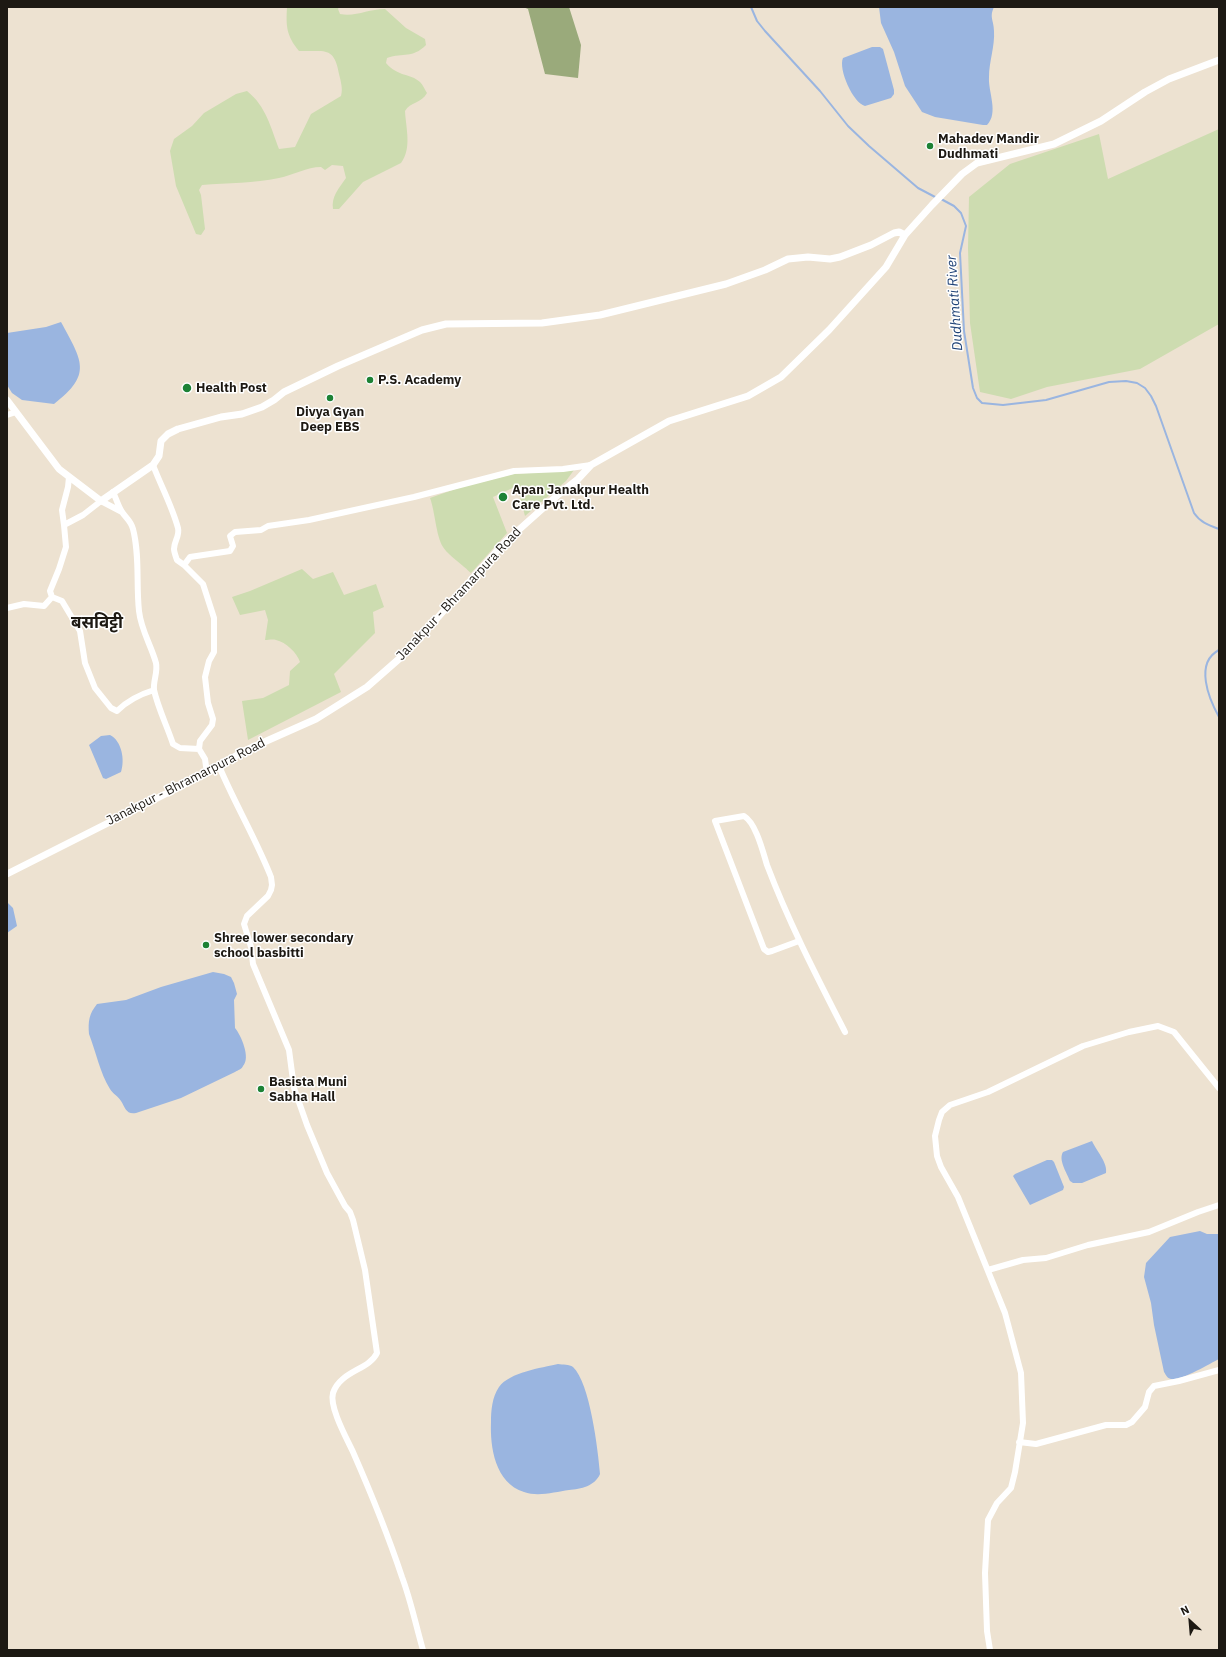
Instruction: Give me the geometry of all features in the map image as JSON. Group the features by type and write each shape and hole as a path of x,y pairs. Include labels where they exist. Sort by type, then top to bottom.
{"street":[{"name":"Janakpur - Bhramarpura Road","path":"7,874 207,774 244,751 316,719 367,687 408,651 504,543 578,479 591,465 669,421 748,396 781,377 829,330 886,267 905,235 932,205 962,174 977,163 1054,144 1101,121 1145,92 1169,79 1219,60"},
{"path":"64,525 83,515 153,464 159,456 161,441 168,434 178,429 221,417 242,414 262,407 290,388 422,330 446,324 542,323 600,315 726,284 764,270 788,259 808,257 830,259 853,253 894,233 899,232 905,235"},
{"path":"7,400 59,469 101,501 122,512 130,520 133,528 141,625 156,662 157,672 154,690 173,744 180,748 199,749"},
{"path":"7,415 16,412"},
{"path":"153,464 159,481 173,509 178,530 178,538 174,548 177,560 203,584 214,618 214,652 209,661 205,677 208,703 213,719 212,726 200,741 199,749 205,759 207,774"},
{"path":"184,565 190,557 230,551 233,546 230,536 236,532 261,530 268,526 309,520 384,504 514,471 563,469 591,465"},
{"path":"69,477 62,510 66,547 50,591 52,597 62,601 80,631 83,656 89,676 95,688 111,708 117,711 123,705 142,694 154,690"},
{"path":"113,492 122,512"},
{"path":"7,608 24,604 44,606 52,597"},
{"path":"219,766 229,790 258,845 271,877 272,885 268,896 248,916 244,924 251,947 253,964 289,1050 294,1088 307,1125 327,1173 345,1206 350,1212 365,1270 377,1353 374,1359 350,1372 335,1388 332,1398 333,1404 339,1422 378,1512 403,1578 423,1650"},
{"path":"799,941 768,952 764,949 715,821 744,816 753,824 774,882 799,941 845,1032"},
{"path":"990,1650 987,1631 985,1573 988,1520 997,1503 1011,1488 1015,1472 1023,1423 1021,1373 1005,1313 958,1197 941,1167 937,1156 935,1136 942,1112 950,1104 988,1092 1083,1046 1129,1032 1158,1026 1174,1032 1219,1088"},
{"path":"988,1270 1023,1260 1046,1258 1088,1245 1149,1232 1219,1205"},
{"path":"1019,1442 1036,1444 1106,1425 1126,1425 1132,1422 1145,1407 1149,1392 1154,1386 1219,1370"}],"green space":[{"path":"287,7 339,7 338,9 340,14 346,15 385,9 406,28 425,39 426,45 421,49 412,54 387,58 386,63 395,71 416,79 421,83 427,93 422,99 407,108 405,111 408,138 404,157 401,163 363,182 339,209 333,209 333,200 346,178 343,166 332,165 325,170 321,167 310,168 270,180 202,185 199,190 201,195 205,229 201,235 196,234 176,186 170,151 174,139 192,126 204,113 236,94 247,91 254,97 263,110 279,149 295,147 311,114 341,96 341,83 334,58 331,54 321,51 299,51 289,35"},
{"path":"523,7 569,7 581,45 578,78 545,74 528,9"},
{"path":"1219,129 1219,324 1140,369 1047,387 1011,399 980,392 970,323 968,248 969,197 1010,164 1099,134 1108,179"},
{"path":"574,470 566,481 525,516 517,486 493,497 507,533 471,573 443,547 439,537 430,498 461,487 513,474"},
{"path":"302,569 313,579 333,572 344,595 376,584 384,607 373,612 375,633 334,674 341,692 248,740 242,701 263,698 289,685 290,671 300,662 294,652 284,643 275,640 265,640 268,620 265,610 240,615 232,597"}],"water":[{"path":"879,7 994,7 992,17 994,37 989,77 993,108 992,115 987,125 935,117 922,112 905,86 894,52 881,23"},
{"path":"872,47 880,47 883,49 894,94 891,98 865,106 860,104 851,92 845,77 842,63 843,58"},
{"path":"61,322 78,357 80,366 79,375 74,384 54,404 22,400 12,393 7,385 7,333 46,327"},
{"path":"110,735 120,746 123,762 121,772 106,779 103,778 89,745 101,736"},
{"path":"7,902 13,908 17,926 7,933"},
{"path":"213,972 231,977 234,983 237,994 234,1000 235,1028 240,1036 246,1052 245,1062 241,1069 181,1098 136,1113 128,1112 120,1099 111,1091 101,1069 89,1034 92,1011 97,1004 126,1000 161,987"},
{"path":"1092,1141 1104,1161 1106,1173 1082,1183 1073,1183 1070,1181 1062,1163 1063,1152"},
{"path":"1047,1160 1052,1160 1054,1162 1064,1187 1063,1190 1030,1205 1013,1176"},
{"path":"1200,1231 1207,1234 1219,1234 1219,1359 1188,1375 1171,1379 1164,1372 1151,1303 1144,1277 1146,1263 1170,1237"},
{"path":"558,1364 573,1367 579,1375 584,1387 592,1418 600,1474 595,1481 583,1488 546,1494 524,1492 506,1481 496,1463 493,1453 491,1432 492,1404 499,1387 510,1378 526,1371"}],"waterway":[{"name":"Dudhmati River","path":"751,7 757,21 765,31 820,91 848,126 918,188 937,198"},
{"name":"Dudhmati River","path":"941,199 954,206 961,213 966,226 960,253 964,331 973,388 977,398 982,403 1003,405 1046,400 1109,382 1126,381 1137,383 1145,388 1156,406 1194,513 1205,523 1219,529"},
{"name":"Dudhmati River","path":"1219,650 1211,656 1207,663 1205,672 1211,701 1219,717"}],"place":[{"name":"Mahadev Mandir Dudhmati","path":"930,146"},
{"name":"P.S. Academy","path":"370,380"},
{"name":"Health Post","path":"187,388"},
{"name":"Divya Gyan Deep EBS","path":"330,398"},
{"name":"Apan Janakpur Health Care Pvt. Ltd.","path":"503,497"},
{"name":"Shree lower secondary school basbitti","path":"206,945"},
{"name":"Basista Muni Sabha Hall","path":"261,1089"}],"district":[{"name":"बसविट्टी","path":"97,623"}]}
